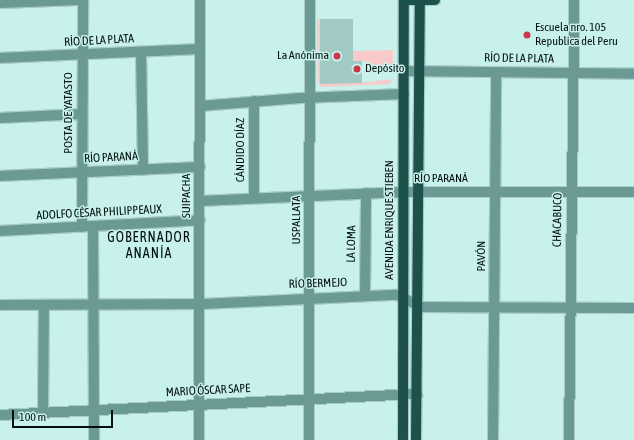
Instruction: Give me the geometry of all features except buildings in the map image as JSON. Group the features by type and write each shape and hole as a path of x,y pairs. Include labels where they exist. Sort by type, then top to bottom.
{"main road":[{"path":"406,0 435,0"},
{"name":"AVENIDA ENRIQUE STIEBEN","path":"402,440 404,71 406,0"},
{"path":"416,440 420,1"}],"street":[{"path":"0,3 78,0"},
{"name":"POSTA DE YATASTO","path":"82,226 83,0"},
{"name":"SUIPACHA","path":"199,440 200,0"},
{"name":"USPALLATA","path":"309,440 310,0"},
{"name":"CHACABUCO","path":"569,440 574,0"},
{"name":"RÍO DE LA PLATA","path":"0,58 200,49"},
{"path":"142,52 143,170"},
{"name":"RÍO DE LA PLATA","path":"404,71 634,74"},
{"name":"PAVÓN","path":"493,440 496,72"},
{"path":"200,106 310,97 404,94"},
{"name":"CÁNDIDO DÍAZ","path":"254,101 254,198"},
{"path":"0,118 82,114"},
{"name":"RÍO PARANÁ","path":"0,176 200,167"},
{"name":"RÍO PARANÁ","path":"200,201 404,192 634,192"},
{"name":"LA LOMA","path":"365,296 366,193"},
{"name":"ADOLFO CÉSAR PHILIPPEAUX","path":"0,231 200,220"},
{"path":"93,226 94,440"},
{"name":"RÍO BERMEJO","path":"0,305 199,304 309,297 397,295 418,306"},
{"path":"43,413 44,305"},
{"path":"418,306 634,308"},
{"name":"MARIO ÓSCAR SAPE","path":"0,415 417,394"}],"shaded area":[{"path":"317,19 320,19 320,83 361,83 393,79 389,84 322,87 318,83"},
{"path":"393,50 393,73 366,72 366,61 353,61 353,51"}],"place":[{"name":"Escuela nro. 105 Republica del Peru","path":"527,35"},
{"name":"La Anónima","path":"337,56"},
{"name":"Depósito","path":"357,69"}],"district":[{"name":"GOBERNADOR ANANÍA","path":"149,246"}]}
